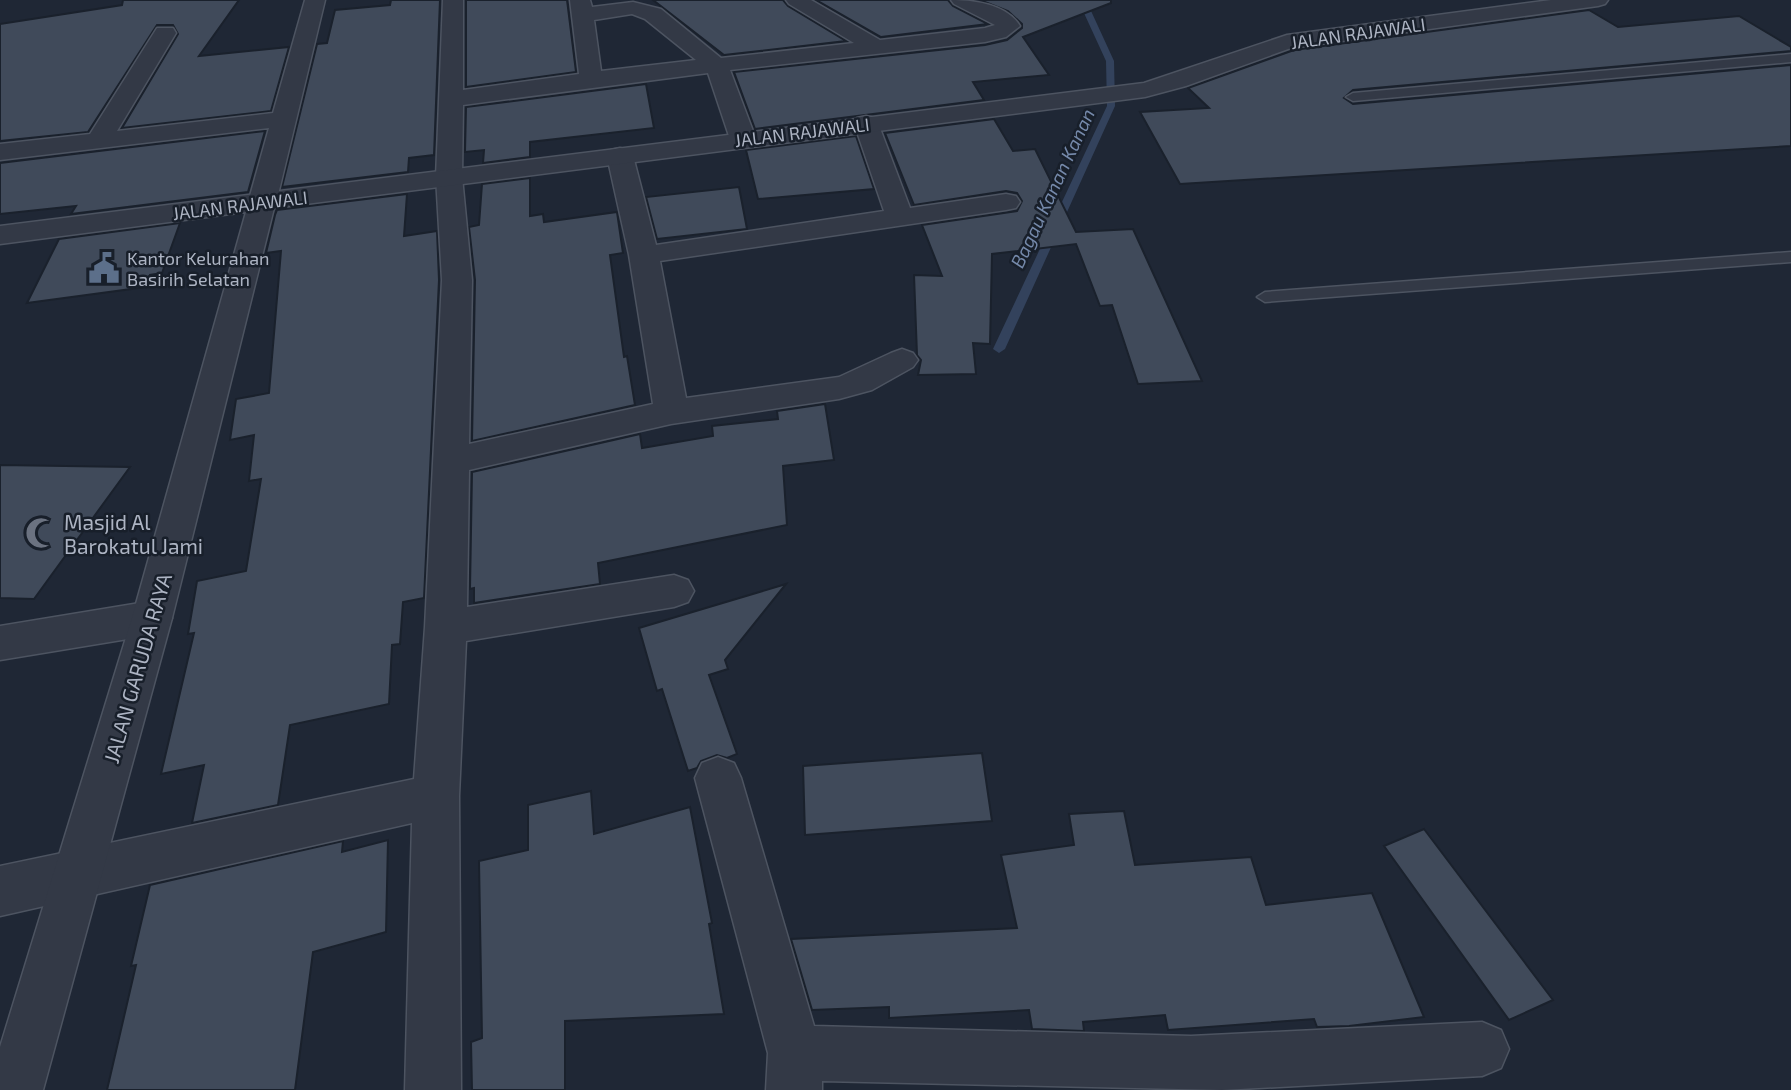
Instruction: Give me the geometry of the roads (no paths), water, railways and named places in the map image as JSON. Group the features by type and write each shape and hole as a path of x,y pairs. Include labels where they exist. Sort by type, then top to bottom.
{"street":[{"name":"JALAN GARUDA RAYA","path":"15,1090 152,618 315,0"},
{"path":"433,1090 436,796 446,628 457,280 449,177 453,99 453,0"},
{"path":"796,0 878,48"},
{"path":"453,99 591,79 985,35 1009,26 1007,22 961,0"},
{"name":"JALAN RAJAWALI","path":"0,235 866,123 1145,90 1287,42 1598,0"},
{"path":"591,79 581,7 648,11 717,66 743,139"},
{"path":"99,140 165,33"},
{"path":"0,152 284,120"},
{"path":"866,123 900,217"},
{"path":"620,156 644,255 671,412"},
{"path":"644,255 1006,201"},
{"path":"452,461 671,412 839,388 859,382 902,360"},
{"path":"446,628 674,591"},
{"path":"0,643 152,618"},
{"path":"718,778 794,1071 1193,1077 1482,1049"},
{"path":"0,891 436,796"}],"lane":[{"path":"1353,97 1791,58"},
{"path":"1265,297 1791,257"}],"waterway":[{"name":"Bagau Kanan Kanan","path":"999,349 1111,106 1110,61 1082,0"}],"place":[{"name":"Kantor Kelurahan Basirih Selatan","path":"104,268"},
{"name":"Masjid Al Barokatul Jami","path":"41,533"}]}
